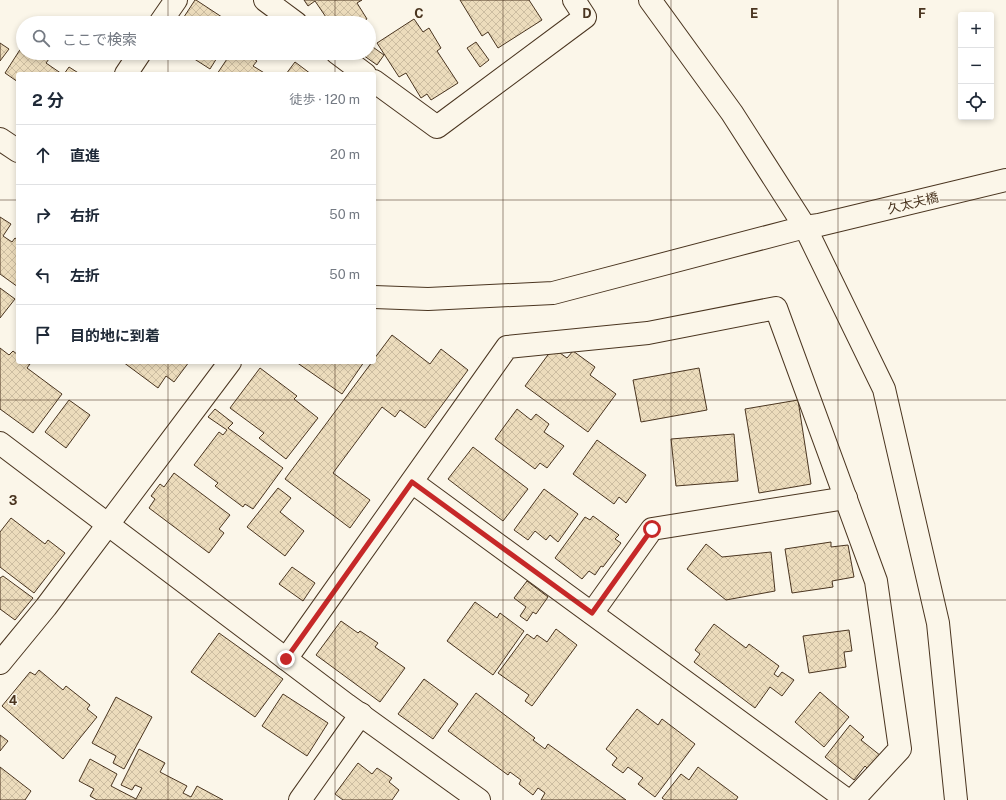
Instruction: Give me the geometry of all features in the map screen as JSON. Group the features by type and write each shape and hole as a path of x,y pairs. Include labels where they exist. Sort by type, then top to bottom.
{"street":[{"path":"165,16 176,0"},
{"path":"265,0 287,16"},
{"path":"376,82 437,127 585,17 574,0"},
{"path":"650,0 812,226 884,389 938,622 956,800"},
{"path":"127,72 135,60"},
{"path":"346,60 362,72"},
{"path":"0,139 16,150"},
{"name":"久太夫橋","path":"376,297 428,299 553,293 812,226 1006,180"},
{"path":"286,659 507,346 648,333 776,308 876,581 900,749 853,800"},
{"path":"0,662 46,607 109,525 229,364"},
{"path":"0,443 286,659 479,800"},
{"path":"412,482 848,800"},
{"path":"592,613 652,529 846,498"},
{"path":"300,800 360,714"}],"building":[{"path":"196,0 220,16 185,16"},
{"path":"304,0 362,0 357,3 365,16 325,16 315,1 308,6"},
{"path":"460,0 529,0 542,20 498,48 488,32 482,36"},
{"path":"414,19 423,32 429,28 441,48 437,51 458,83 431,100 427,94 421,98 406,73 399,77 377,43"},
{"path":"476,42 489,60 480,67 467,48"},
{"path":"0,43 9,49 0,61"},
{"path":"376,49 384,55 377,65 370,60 376,60"},
{"path":"16,56 16,60 48,60 46,63 59,72 16,72 16,81 5,73"},
{"path":"196,60 216,60 210,69"},
{"path":"226,60 255,60 257,61 253,66 263,72 218,72"},
{"path":"295,62 308,72 288,72"},
{"path":"69,67 77,72 65,72"},
{"path":"0,217 11,224 3,236 12,242 16,239 16,286 0,274"},
{"path":"0,288 15,299 0,318"},
{"path":"392,335 430,364 441,349 468,370 425,428 400,410 395,417 382,407 333,473 370,500 350,528 285,479 371,364 376,364 376,356"},
{"path":"0,348 9,355 13,351 16,353 16,364 30,364 27,368 62,394 33,433 0,409"},
{"path":"553,348 567,358 573,351 595,367 590,375 616,394 588,432 525,386"},
{"path":"126,364 188,364 174,382 166,376 158,388"},
{"path":"299,364 363,364 342,394"},
{"path":"260,368 297,396 294,399 318,418 286,459 259,438 264,433 230,408"},
{"path":"699,368 707,410 641,422 633,380"},
{"path":"69,400 90,415 66,448 45,432"},
{"path":"798,400 811,484 759,493 745,409"},
{"path":"215,409 233,423 228,428 283,468 253,509 245,504 243,507 215,486 218,483 194,465 219,432 223,435 227,430 208,417"},
{"path":"517,409 531,420 536,414 549,424 544,432 564,446 547,468 540,463 535,469 495,439"},
{"path":"734,434 738,481 676,486 671,439"},
{"path":"597,440 646,475 626,503 619,497 614,504 573,474"},
{"path":"473,447 528,489 503,521 448,479"},
{"path":"174,473 230,515 219,529 224,533 209,553 149,508 155,499 151,496 160,484 164,487"},
{"path":"278,488 291,498 280,512 304,531 285,556 247,527"},
{"path":"544,489 578,514 558,542 550,535 546,540 535,531 528,540 514,530"},
{"path":"593,516 619,535 615,539 621,543 595,575 589,571 582,579 555,558 585,517 590,520"},
{"path":"11,518 45,544 48,540 65,553 34,593 0,567 0,532"},
{"path":"831,542 831,547 848,545 854,577 832,581 833,587 792,593 785,549"},
{"path":"706,544 722,557 771,552 775,591 726,600 687,569"},
{"path":"292,567 315,583 303,601 279,584"},
{"path":"3,576 33,598 15,620 0,609 0,578"},
{"path":"527,581 548,597 536,614 533,612 527,621 520,616 526,607 514,598"},
{"path":"475,602 497,618 500,613 524,631 493,675 447,641"},
{"path":"341,621 358,633 360,631 378,643 375,647 405,668 380,702 316,655"},
{"path":"714,624 746,648 749,644 779,666 774,674 778,677 782,672 794,680 782,696 770,687 755,708 694,662 700,654 695,650"},
{"path":"556,629 577,645 532,706 525,701 529,695 498,673 527,634 534,639 537,635 547,642"},
{"path":"849,630 852,651 844,652 846,667 809,673 803,636"},
{"path":"219,633 283,679 255,717 191,672"},
{"path":"39,670 63,690 66,686 90,705 87,709 97,717 63,759 2,706 30,672 35,675"},
{"path":"424,679 458,704 433,739 398,714"},
{"path":"820,692 849,717 824,747 795,722"},
{"path":"476,693 535,738 533,740 545,749 548,744 626,800 541,800 545,793 538,788 533,795 519,784 521,780 510,772 508,775 448,731"},
{"path":"283,694 328,723 307,756 262,726"},
{"path":"116,697 152,717 124,769 113,763 116,756 92,743"},
{"path":"637,709 658,725 662,719 695,744 655,797 638,784 643,778 628,767 623,773 612,765 617,758 606,749"},
{"path":"850,725 864,737 861,740 881,756 870,771 865,766 854,780 825,757"},
{"path":"0,735 8,741 0,751"},
{"path":"139,749 165,763 160,772 187,786 183,793 191,797 197,786 223,800 97,800 90,796 94,789 79,781 90,759 117,774 111,786 136,799 142,788 135,785 132,790 121,785"},
{"path":"358,763 372,774 377,768 392,778 389,782 399,790 392,800 343,800 335,794"},
{"path":"0,767 31,791 25,800 0,800"},
{"path":"698,767 738,797 736,800 665,800 662,798 681,774 689,780"}],"route":[{"path":"286,659 412,482 592,613 652,529"}]}
